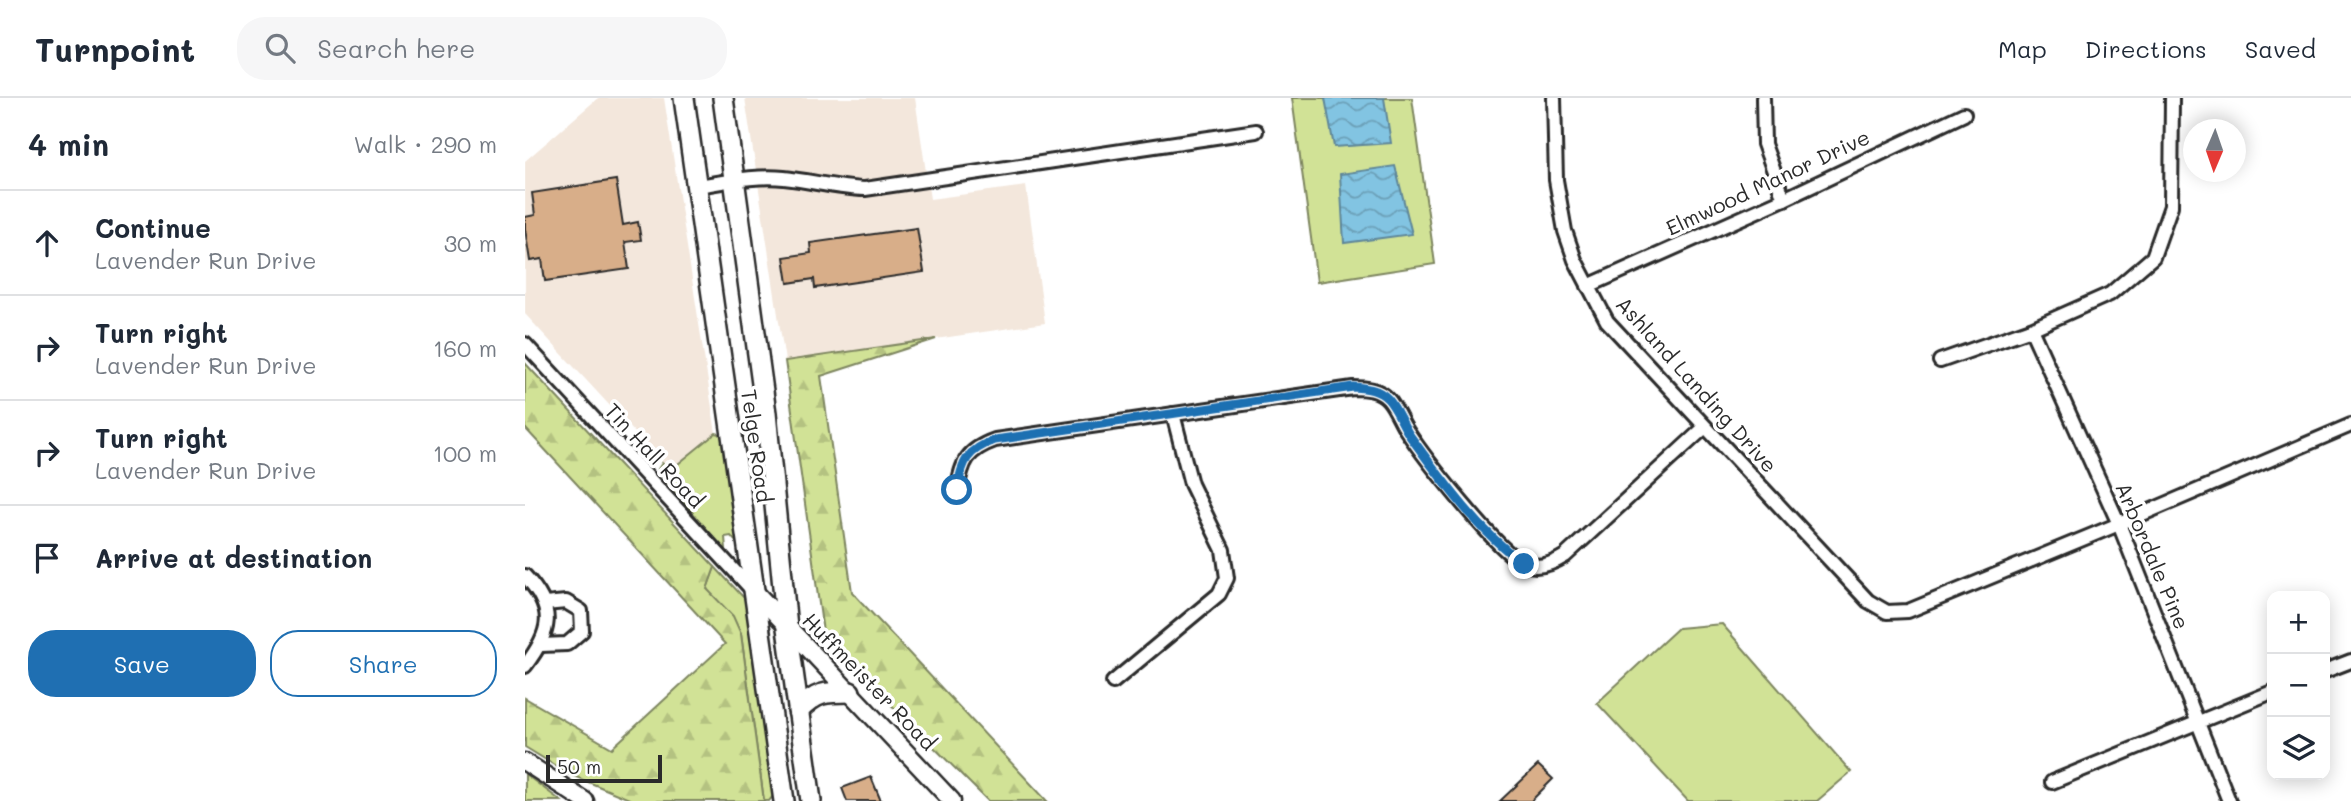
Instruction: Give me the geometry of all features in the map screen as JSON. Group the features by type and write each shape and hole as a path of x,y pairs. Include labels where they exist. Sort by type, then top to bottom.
{"main road":[{"name":"Telge Road","path":"684,98 784,801"},
{"name":"Telge Road","path":"723,98 766,413 787,628 811,801"},
{"path":"798,711 814,696 827,692 850,692"}],"street":[{"name":"Ashland Landing Drive","path":"1553,98 1556,180 1565,231 1575,260 1608,321 1868,601 1887,612 1908,611 2119,524"},
{"path":"1763,98 1764,144 1783,199"},
{"path":"1940,361 2031,329 2110,294 2153,257 2171,206 2172,98"},
{"name":"Elmwood Manor Drive","path":"1588,286 1964,114"},
{"path":"697,186 759,177 784,178 837,188 865,188 1257,131"},
{"name":"Arbordale Pine","path":"2031,329 2119,524 2229,801"},
{"name":"Tin Hall Road","path":"525,344 755,592"},
{"path":"957,490 968,454 995,440 1353,387 1368,388 1388,399 1408,432 1472,514 1511,555 1524,564 1535,565 1556,562 1565,556 1705,427"},
{"path":"1112,682 1219,594 1227,578 1223,550 1191,484 1173,414"},
{"path":"2119,524 2351,425"},
{"path":"525,576 536,587 545,604 548,624 541,645 525,666"},
{"name":"Huffmeister Road","path":"755,592 952,801"},
{"path":"541,645 567,644 582,631 581,611 566,602 545,604"},
{"path":"2330,669 2351,661"},
{"path":"2052,782 2267,694"},
{"path":"525,762 587,799"}],"shaded area":[{"path":"598,98 664,98 717,440 673,474 525,314 525,161"},
{"path":"745,98 915,98 930,199 1026,186 1045,323 785,361"}],"green space":[{"path":"1292,98 1412,98 1435,264 1317,282"},
{"path":"936,339 821,376 852,592 1047,801 988,801 845,659 823,632 785,361"},
{"path":"525,363 715,567 707,589 733,616 741,634 764,801 634,801 569,774 525,747 525,698 612,748 725,644 525,428"},
{"path":"716,433 720,434 723,440 737,536 736,542 731,536 725,537 726,549 658,469 662,463 667,468 673,468"},
{"path":"715,567 745,599 750,612 774,795 769,801 764,801 741,634 707,589"},
{"path":"1722,624 1851,772 1817,801 1688,801 1597,703 1678,628"},
{"path":"525,774 561,801 525,801"}],"water":[{"path":"1325,98 1384,98 1391,143 1334,147"},
{"path":"1395,166 1412,234 1344,243 1340,174"}],"building":[{"path":"616,180 623,225 638,222 641,240 625,242 629,269 545,281 542,259 530,261 525,229 525,217 535,215 532,193"},
{"path":"917,228 924,272 815,288 814,279 788,283 784,257 811,253 810,243"},
{"path":"1538,765 1553,779 1531,801 1500,801"},
{"path":"871,777 881,801 847,801 842,788"}],"route":[{"path":"957,490 968,454 995,440 1353,387 1368,388 1388,399 1438,473 1472,514 1511,555 1524,564"}]}
